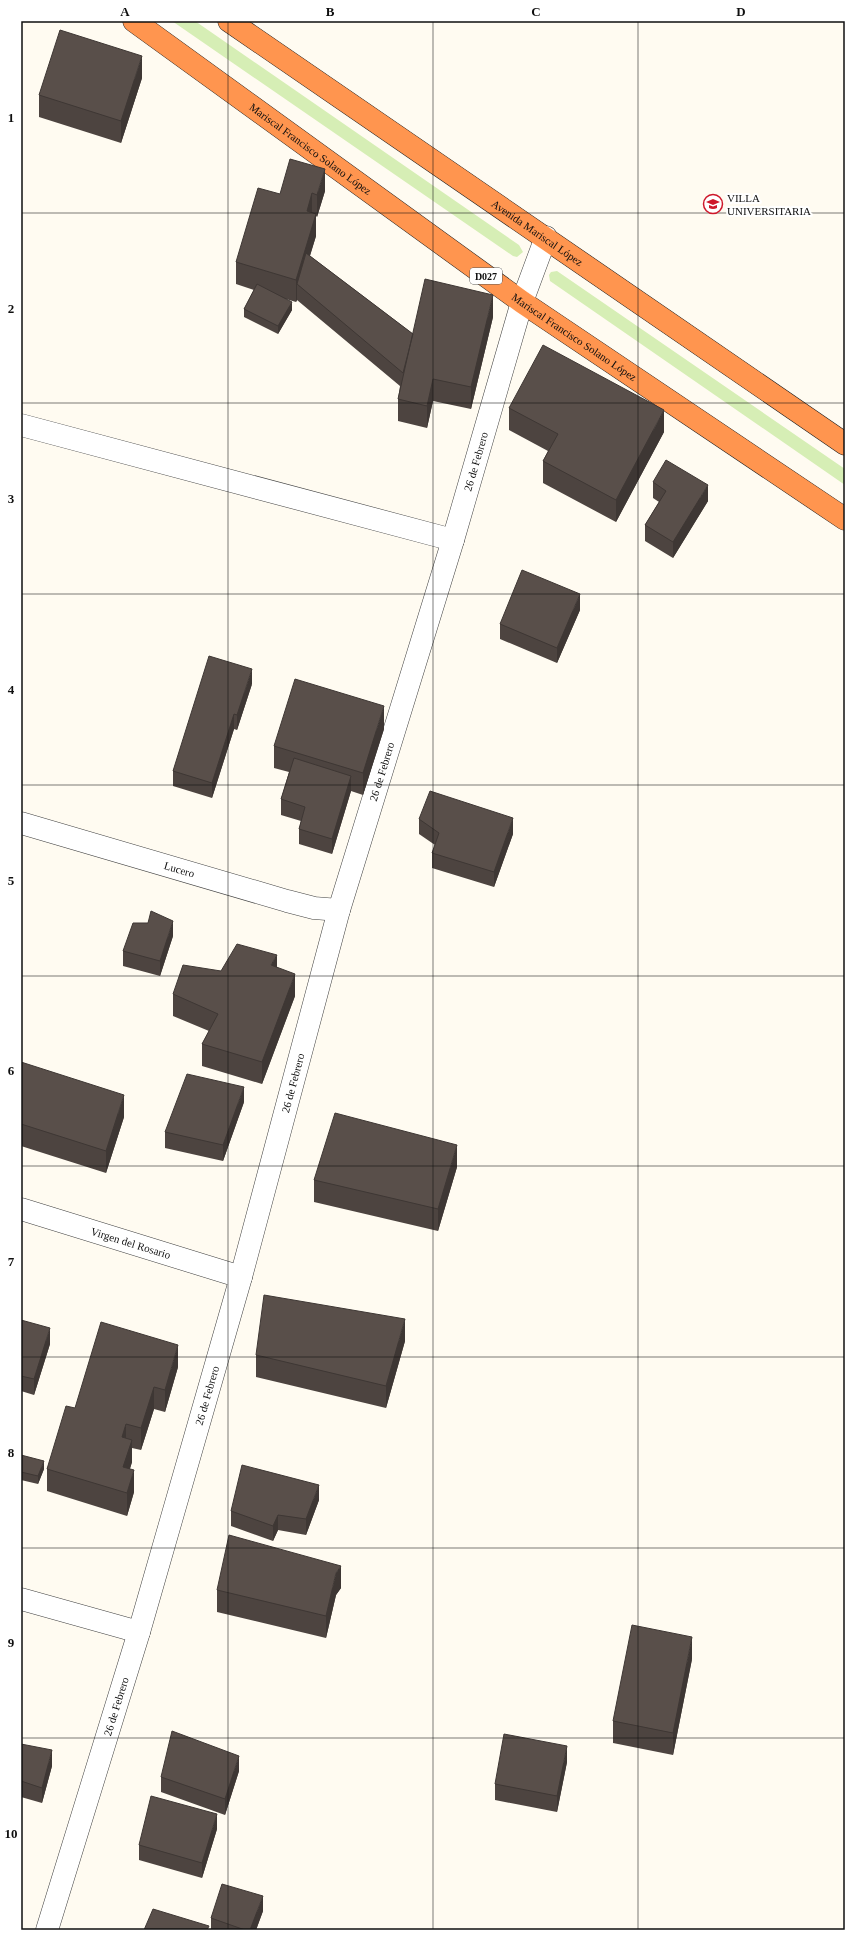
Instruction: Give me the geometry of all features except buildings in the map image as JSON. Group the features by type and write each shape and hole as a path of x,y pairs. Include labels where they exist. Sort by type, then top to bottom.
{"highway":[{"name":"Mariscal Francisco Solano López","path":"134,21 522,302 845,519"},
{"name":"Avenida Mariscal López","path":"229,21 845,444"}],"street":[{"name":"26 de Febrero","path":"47,1930 139,1632 241,1277 339,910 453,540 522,302 546,238"},
{"path":"21,425 453,540"},
{"name":"Lucero","path":"21,823 287,901 314,908 339,910"},
{"name":"Virgen del Rosario","path":"21,1209 241,1277"},
{"path":"21,1599 139,1632"}],"green space":[{"path":"172,21 195,21 519,245 523,252 517,257 513,256"},
{"path":"557,271 845,469 845,485 550,281 549,275 551,272"}],"place":[{"name":"VILLA UNIVERSITARIA","path":"713,204"}]}
